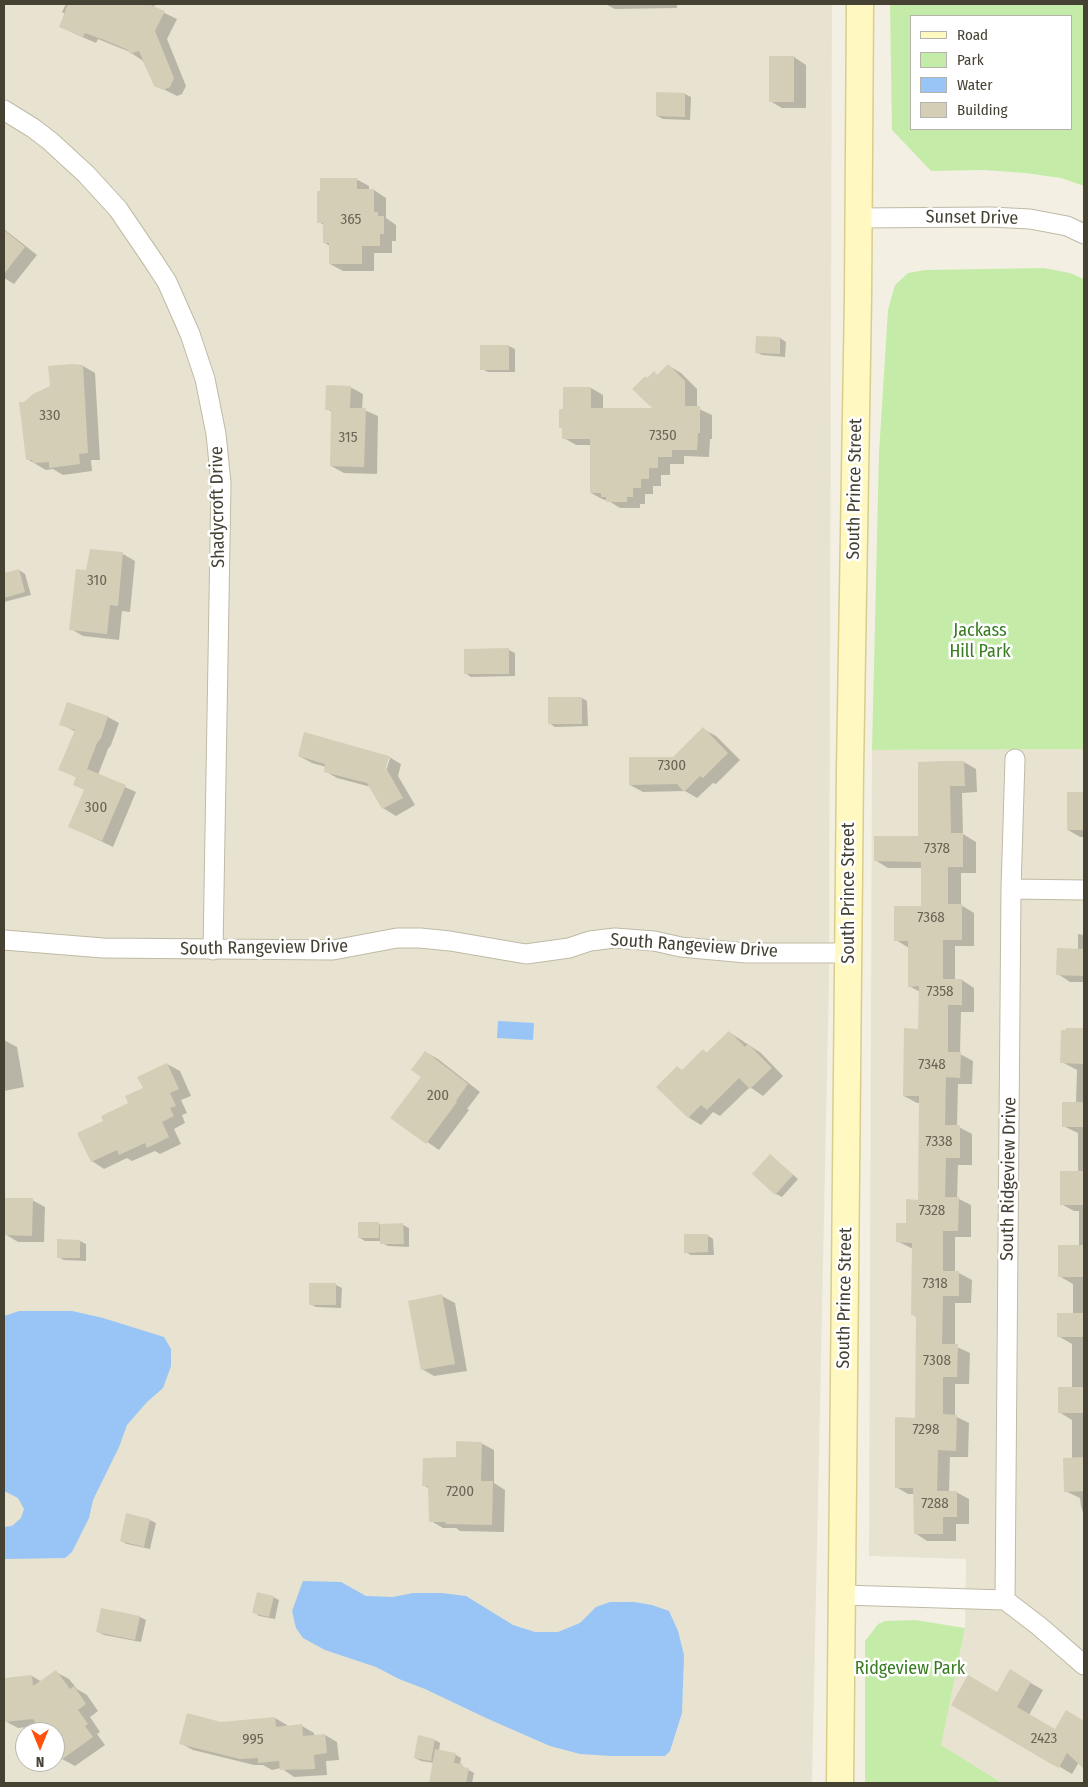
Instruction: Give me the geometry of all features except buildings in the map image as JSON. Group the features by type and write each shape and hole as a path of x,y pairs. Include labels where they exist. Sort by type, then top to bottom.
{"street":[{"name":"South Prince Street","path":"840,1783 860,4"},
{"name":"Shadycroft Drive","path":"4,110 50,141 86,174 118,209 167,282 190,334 205,379 216,434 221,483 214,950"},
{"name":"Sunset Drive","path":"858,218 991,217 1030,220 1067,226 1084,234"},
{"name":"South Ridgeview Drive","path":"1005,1600 1011,889 1014,758"},
{"path":"1011,889 1084,890"},
{"name":"South Rangeview Drive","path":"4,940 103,948 333,950 397,938 420,938 450,941 526,954 569,948 590,941 615,938 746,953 849,953"},
{"path":"842,1594 1005,1600 1084,1665"}],"shaded area":[{"path":"4,4 832,4 829,982 812,1783 4,1783"},
{"path":"1084,749 1084,1783 1002,1783 940,1745 965,1628 966,1559 869,1556 872,750"}],"green space":[{"path":"890,4 1084,4 1084,186 1061,178 1025,173 984,170 931,171 892,130"},
{"name":"Jackass Hill Park","path":"1044,268 1070,273 1084,279 1084,749 872,750 879,453 888,310 895,285 908,273 925,270"},
{"name":"Ridgeview Park","path":"915,1620 965,1628 941,1745 1002,1783 865,1783 865,1641 878,1624 885,1621"}],"water":[{"path":"498,1021 534,1023 533,1040 497,1038"},
{"path":"19,1311 72,1311 103,1318 164,1337 171,1349 171,1366 163,1388 147,1402 127,1425 119,1447 93,1500 89,1518 72,1552 65,1558 4,1559 4,1527 12,1526 21,1518 24,1509 18,1498 4,1491 4,1316"},
{"path":"303,1581 341,1582 366,1596 393,1597 413,1593 442,1593 466,1596 513,1625 535,1632 558,1632 580,1623 596,1607 610,1602 634,1602 652,1605 669,1611 678,1631 684,1655 682,1713 670,1751 665,1756 611,1756 580,1754 550,1746 376,1667 325,1650 303,1638 296,1628 292,1611"}]}
